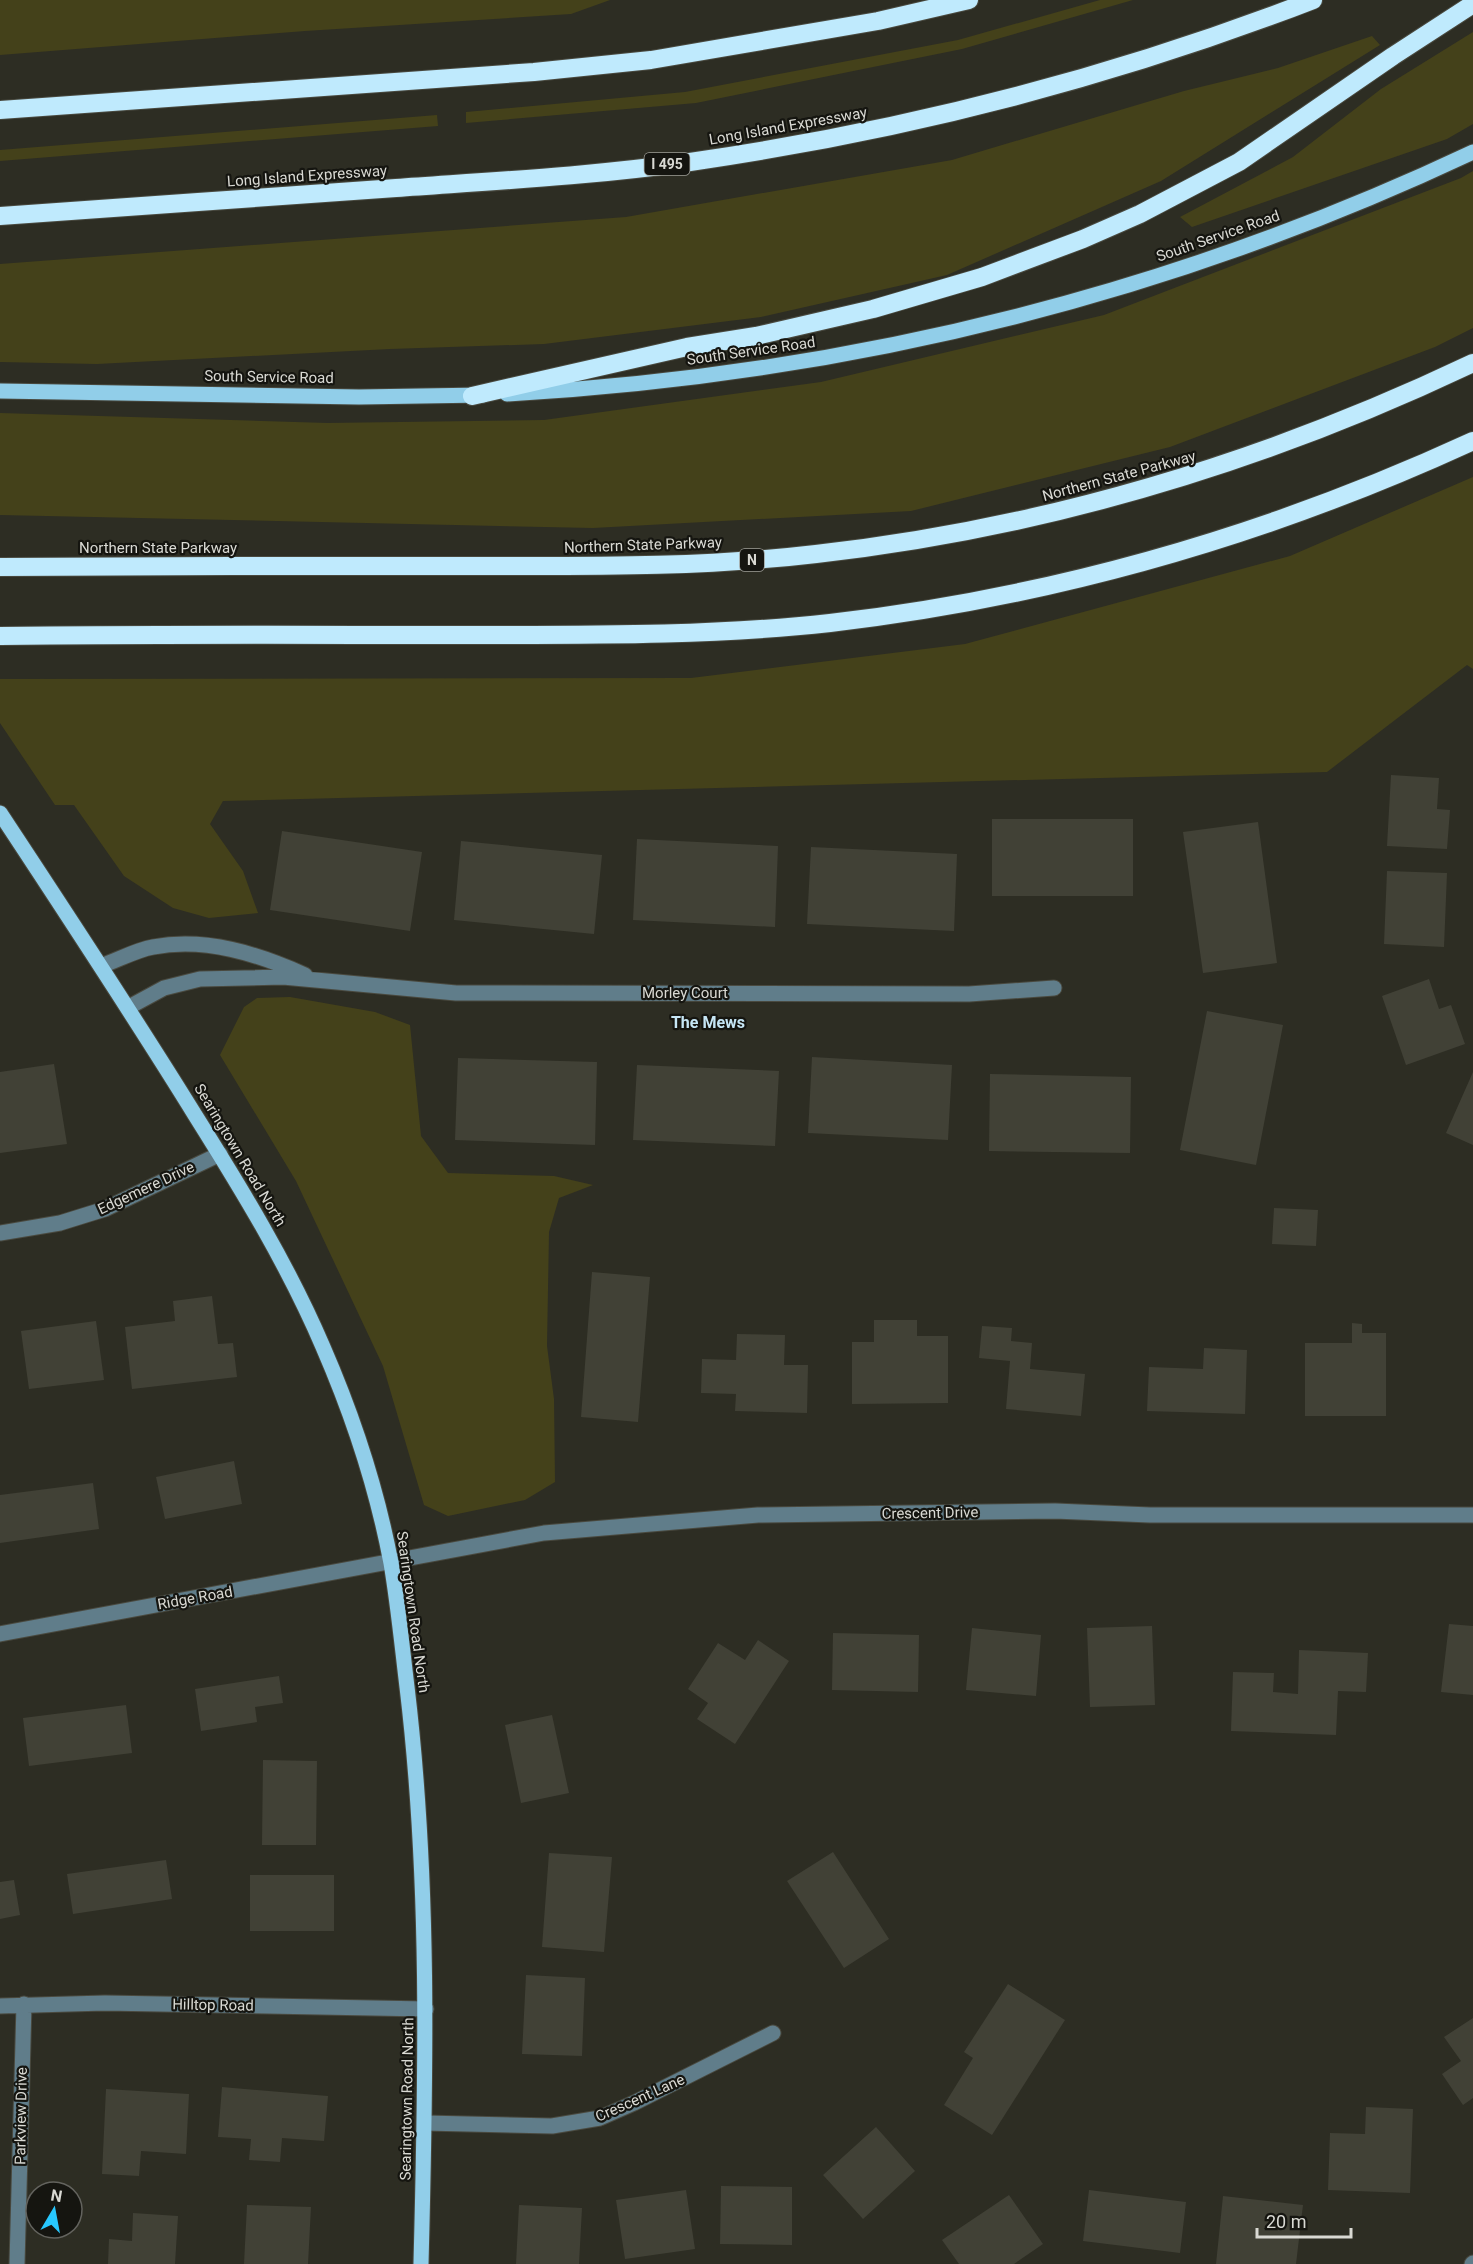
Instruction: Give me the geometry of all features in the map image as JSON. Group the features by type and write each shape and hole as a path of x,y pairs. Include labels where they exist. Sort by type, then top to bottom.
{"highway":[{"path":"0,110 534,72 651,60 867,23 969,0"},
{"name":"Long Island Expressway","path":"0,216 574,175 688,162 802,144 912,122 1023,96 1136,63 1244,27 1314,0"},
{"path":"472,396 687,347 756,336 873,309 982,277 1083,239 1140,214 1239,162 1473,4"},
{"name":"Northern State Parkway","path":"0,567 595,565 699,563 814,555 988,528 1154,487 1255,455 1322,430 1473,363"},
{"path":"0,636 609,635 771,628 895,615 955,606 1073,580 1233,536 1398,475 1473,441"}],"main road":[{"name":"South Service Road","path":"0,391 359,397 472,396 587,389 712,376 875,349 986,324 1115,290 1258,243 1392,189 1473,152"},
{"name":"Searingtown Road North","path":"0,813 129,1007 220,1154 287,1269 323,1348 364,1459 391,1562 414,1747 421,1856 426,2009 421,2264"}],"street":[{"name":"Morley Court","path":"101,966 151,947 182,943 219,946 271,960 316,980"},
{"name":"Morley Court","path":"129,1007 164,988 200,979 283,977 456,993 969,994 1054,988"},
{"name":"Edgemere Drive","path":"0,1233 60,1223 105,1209 220,1154"},
{"name":"Crescent Drive","path":"391,1562 544,1533 758,1515 1056,1511 1150,1515 1473,1515"},
{"name":"Ridge Road","path":"0,1634 391,1562"},
{"name":"Hilltop Road","path":"0,2006 105,2003 426,2009"},
{"name":"Parkview Drive","path":"17,2264 24,2004"},
{"name":"Crescent Lane","path":"425,2123 552,2126 600,2118 773,2033"}],"shaded area":[{"path":"0,0 610,0 571,14 305,31 0,55"},
{"path":"1100,0 1133,0 962,49 696,103 466,123 466,112 685,92 958,40"},
{"path":"1473,32 1473,124 1447,139 1192,227 1180,217 1293,157 1381,89"},
{"path":"1372,36 1380,45 1161,181 947,275 761,317 544,344 390,349 97,364 0,362 0,264 626,217 952,160 1184,91 1278,68"},
{"path":"437,115 438,126 0,161 0,150"},
{"path":"1473,171 1473,328 1435,347 1170,447 911,511 593,528 0,515 0,413 327,423 544,420 821,382 1104,315 1461,178"},
{"path":"1473,477 1473,669 1467,665 1327,772 223,801 210,824 243,871 258,913 209,918 173,908 124,876 74,805 55,805 0,723 0,679 691,678 965,644 1290,556"},
{"path":"290,997 375,1012 410,1025 421,1136 448,1173 554,1176 593,1185 559,1198 549,1232 547,1346 554,1399 555,1482 525,1500 448,1516 424,1505 383,1366 296,1181 220,1055 244,1007 257,998"}],"building":[{"path":"1391,775 1439,778 1437,809 1450,810 1447,849 1387,846"},
{"path":"992,819 1133,819 1133,896 992,896"},
{"path":"1258,822 1277,963 1203,973 1183,832"},
{"path":"282,831 422,852 410,931 270,910"},
{"path":"637,839 778,846 775,927 633,920"},
{"path":"461,841 602,855 594,934 454,920"},
{"path":"811,847 957,854 954,931 807,924"},
{"path":"1387,871 1447,873 1444,947 1384,944"},
{"path":"1429,979 1439,1009 1451,1005 1465,1044 1406,1065 1382,996"},
{"path":"1207,1011 1283,1025 1256,1165 1180,1150"},
{"path":"812,1057 952,1065 948,1140 808,1133"},
{"path":"458,1058 597,1062 595,1145 455,1140"},
{"path":"54,1064 67,1144 0,1153 0,1072"},
{"path":"637,1065 779,1071 775,1146 633,1140"},
{"path":"1473,1072 1473,1145 1446,1133"},
{"path":"990,1074 1131,1077 1130,1153 989,1151"},
{"path":"1274,1208 1318,1210 1316,1246 1272,1244"},
{"path":"592,1272 650,1277 638,1422 581,1417"},
{"path":"212,1296 218,1344 233,1343 237,1377 132,1389 125,1327 175,1321 173,1301"},
{"path":"874,1320 917,1320 917,1336 948,1336 948,1403 852,1404 852,1342 874,1342"},
{"path":"96,1321 104,1380 29,1389 21,1331"},
{"path":"1352,1323 1362,1324 1362,1333 1386,1333 1386,1416 1305,1416 1305,1343 1352,1343"},
{"path":"982,1326 1012,1328 1011,1341 1032,1343 1030,1369 1085,1374 1081,1416 1006,1409 1010,1361 979,1358"},
{"path":"737,1334 785,1335 784,1365 808,1365 807,1413 735,1411 736,1394 701,1393 702,1359 736,1360"},
{"path":"1204,1348 1247,1350 1245,1414 1147,1411 1149,1367 1203,1369"},
{"path":"234,1461 242,1504 165,1519 156,1477"},
{"path":"93,1483 99,1529 0,1543 0,1495"},
{"path":"1449,1624 1473,1626 1473,1695 1441,1692"},
{"path":"1152,1626 1155,1705 1090,1707 1087,1628"},
{"path":"972,1628 1041,1635 1036,1696 966,1690"},
{"path":"833,1633 919,1635 918,1692 832,1690"},
{"path":"758,1640 789,1661 735,1744 697,1719 708,1703 688,1689 718,1643 745,1660"},
{"path":"1299,1650 1368,1653 1366,1692 1338,1691 1336,1735 1231,1731 1233,1672 1274,1673 1273,1692 1298,1694"},
{"path":"279,1676 283,1703 255,1707 257,1722 201,1731 195,1689"},
{"path":"126,1705 132,1753 29,1766 23,1718"},
{"path":"552,1715 569,1793 521,1803 505,1725"},
{"path":"263,1760 317,1761 316,1845 262,1845"},
{"path":"833,1852 889,1939 844,1968 787,1881"},
{"path":"549,1853 612,1857 604,1952 542,1947"},
{"path":"166,1860 172,1899 73,1914 67,1874"},
{"path":"250,1875 334,1875 334,1931 250,1931"},
{"path":"14,1880 20,1915 0,1919 0,1882"},
{"path":"526,1975 585,1978 582,2056 522,2054"},
{"path":"1008,1984 1065,2020 992,2135 944,2105 973,2058 964,2052"},
{"path":"1473,2018 1473,2098 1463,2105 1442,2074 1461,2061 1444,2037"},
{"path":"222,2087 328,2096 324,2141 282,2138 280,2162 249,2160 251,2139 218,2137"},
{"path":"106,2089 189,2094 186,2154 141,2151 139,2176 102,2174"},
{"path":"1366,2107 1413,2109 1410,2193 1328,2190 1330,2133 1365,2134"},
{"path":"876,2127 915,2171 863,2219 823,2175"},
{"path":"721,2186 792,2187 792,2245 720,2244"},
{"path":"686,2190 695,2249 625,2259 616,2200"},
{"path":"1089,2190 1186,2202 1180,2253 1083,2241"},
{"path":"1009,2195 1043,2244 1014,2264 959,2264 942,2240"},
{"path":"1223,2196 1303,2205 1296,2264 1216,2264"},
{"path":"247,2205 311,2207 308,2264 244,2264"},
{"path":"519,2205 582,2208 579,2264 516,2264"},
{"path":"133,2213 178,2216 175,2264 108,2264 109,2239 132,2241"}],"district":[{"name":"The Mews","path":"708,1022"}]}
